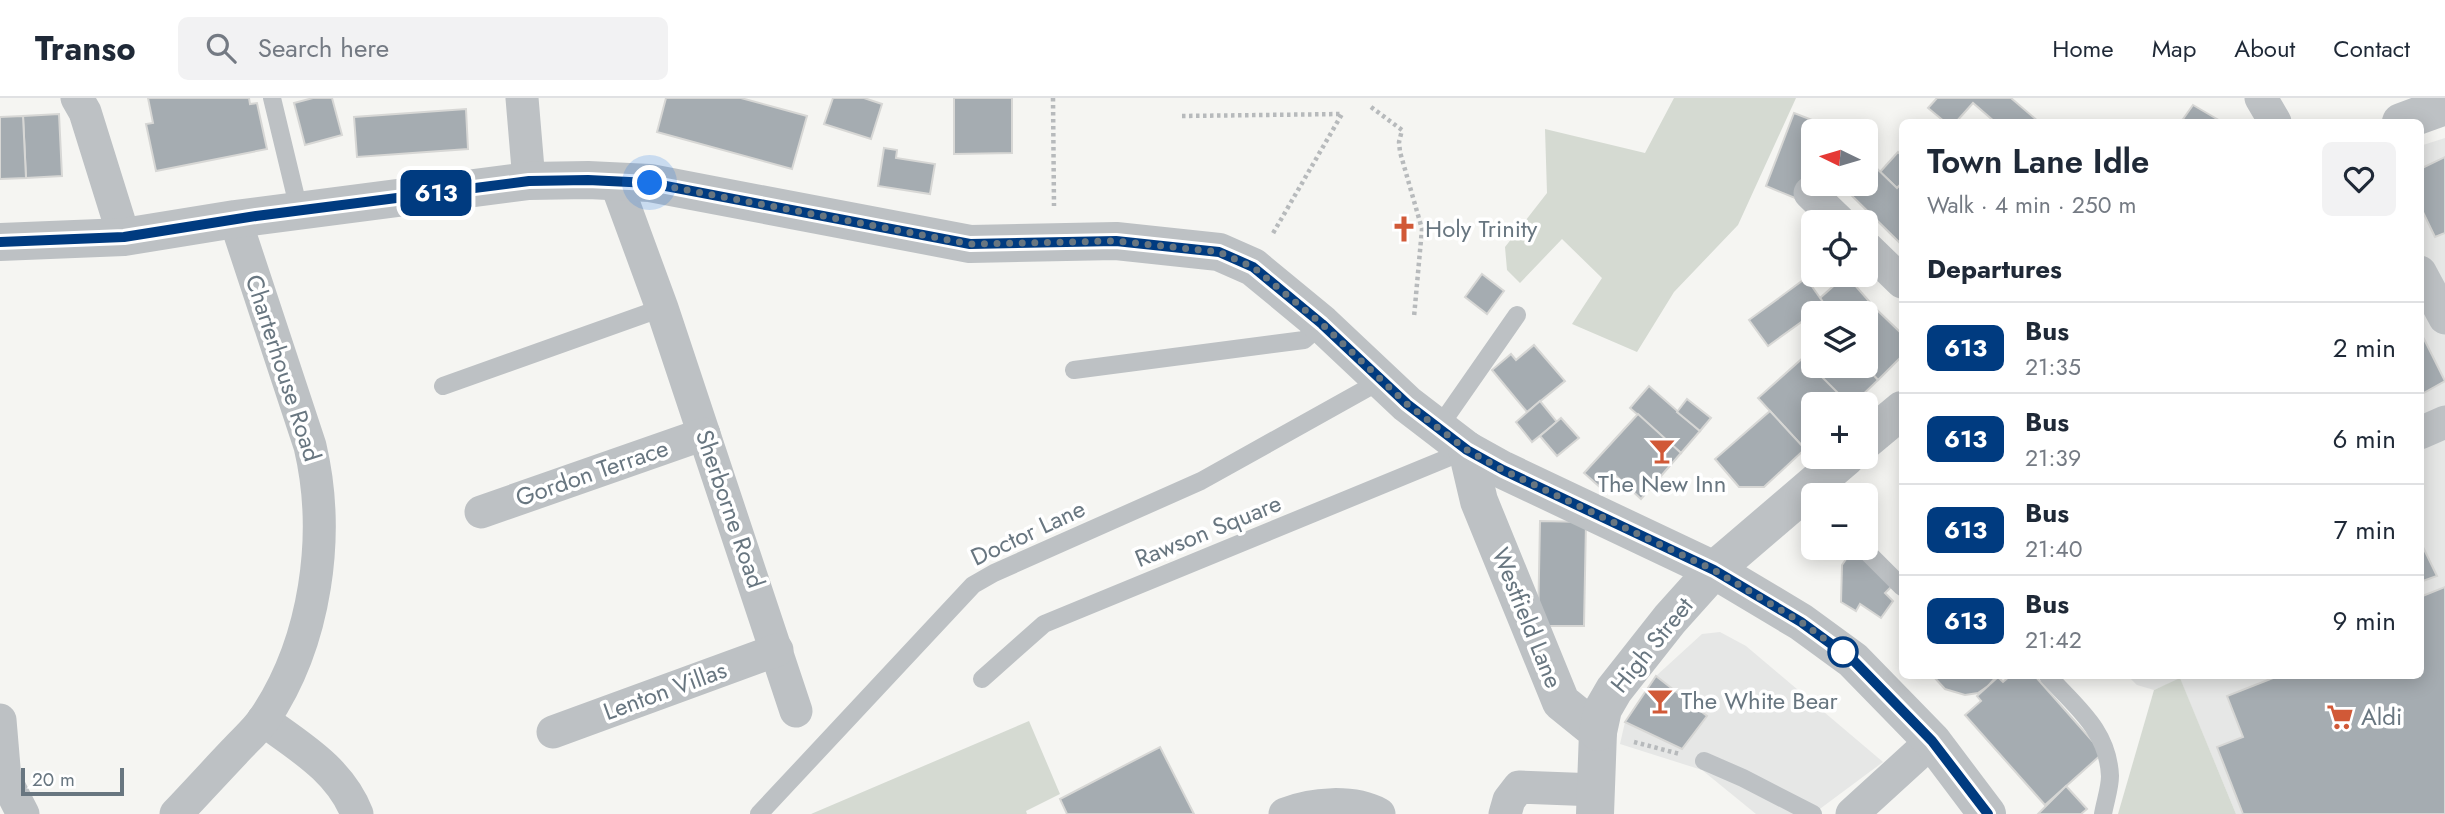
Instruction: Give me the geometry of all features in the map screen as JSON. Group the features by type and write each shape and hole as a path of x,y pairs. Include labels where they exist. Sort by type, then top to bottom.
{"street":[{"path":"77,98 85,112 124,237"},
{"path":"522,98 529,181"},
{"path":"2261,98 2273,119"},
{"path":"2409,119 2445,106"},
{"path":"0,242 124,237 299,210 529,181 615,180 650,183 970,244 1116,241 1219,252 1253,267 1322,324 1407,404 1453,438 1503,470 1714,570 1801,622 1853,660 1932,741 1987,814"},
{"name":"Sherborne Road","path":"615,180 662,308 796,711"},
{"path":"1818,196 1830,210"},
{"name":"Charterhouse Road","path":"176,814 263,720 286,676 309,610 316,576 319,541 318,479 310,446 235,219"},
{"path":"1878,259 1899,279"},
{"path":"2424,279 2445,318"},
{"path":"1878,430 1899,412"},
{"path":"2424,431 2445,422"},
{"name":"Gordon Terrace","path":"481,512 704,434"},
{"name":"Westfield Lane","path":"1453,438 1561,702 1598,732"},
{"name":"High Street","path":"1820,483 1834,469"},
{"name":"High Street","path":"1598,732 1603,709 1614,690 1670,619 1714,570 1801,500"},
{"name":"Lenton Villas","path":"553,732 777,650"},
{"path":"0,720 5,779 23,814"},
{"path":"263,720 327,768 339,780 357,814"},
{"path":"1505,814 1509,800 1519,787 1596,802 1598,732"},
{"path":"1852,814 1932,741"},
{"path":"1285,814 1322,805 1346,806 1379,814"}],"lane":[{"path":"272,98 299,210"},
{"path":"443,386 662,308"},
{"path":"1453,438 1517,314"},
{"path":"1074,370 1304,340 1322,324"},
{"name":"Doctor Lane","path":"759,814 973,585 994,573 1201,481 1382,380"},
{"name":"Rawson Square","path":"982,679 1044,624 1208,559 1453,438"},
{"path":"1875,560 1899,584"},
{"path":"2051,679 2099,732 2106,748 2110,778 2103,814"},
{"path":"1704,761 1813,814"}],"path":[{"path":"1053,98 1054,243"},
{"path":"1371,107 1402,130 1400,152 1422,229 1415,317"},
{"path":"1182,116 1342,114 1253,267"},
{"path":"1598,732 1704,761"}],"shaded area":[{"path":"1674,98 1796,98 1738,225 1674,292 1637,352 1572,324 1602,278 1562,239 1520,283 1507,270 1505,247 1547,193 1545,129 1645,153"},
{"name":"Aldi","path":"2445,138 2445,814 2236,814 2180,679 2424,679 2424,145"},
{"path":"1720,632 1746,646 1883,762 1813,814 1756,814 1702,770 1620,744 1625,722 1656,676 1702,634"},
{"name":"Aldi","path":"2131,679 2180,679 2154,690 2137,685"},
{"path":"2180,679 2236,814 2118,814 2154,690"},
{"path":"1029,721 1060,794 1026,811 1027,814 811,814"}],"building":[{"path":"148,98 249,98 250,104 257,103 267,149 156,171 146,124 153,123"},
{"path":"313,98 332,98 342,135 305,145 294,103"},
{"path":"666,98 741,98 807,116 792,169 657,132"},
{"path":"833,98 864,98 882,104 871,139 824,124"},
{"path":"954,98 1012,98 1012,153 954,154"},
{"path":"1937,98 2011,98 2036,119 1992,119 1973,103 1959,119 1941,119 1928,108"},
{"path":"2193,105 2217,119 2183,119"},
{"path":"466,109 468,149 357,157 354,117"},
{"path":"1794,113 1810,119 1801,119 1801,183 1795,198 1766,186"},
{"path":"59,114 62,176 26,178 23,116"},
{"path":"23,116 26,178 0,179 0,117"},
{"path":"884,148 897,150 896,158 935,164 930,194 878,186"},
{"path":"1898,152 1899,186 1897,188 1880,172"},
{"path":"2445,157 2445,233 2435,237 2424,214 2424,167"},
{"path":"1878,170 1897,188 1899,186 1899,242 1878,221 1878,210 1866,210 1852,196 1878,196"},
{"path":"1482,274 1504,291 1487,314 1465,297"},
{"path":"1801,282 1801,287 1812,287 1822,301 1801,301 1801,322 1768,346 1749,320"},
{"path":"1832,287 1857,287 1869,301 1822,301 1820,298"},
{"path":"1878,311 1899,331 1899,359 1878,380"},
{"path":"2424,339 2445,381 2424,393"},
{"path":"1534,345 1565,381 1527,412 1492,370 1511,354 1516,360"},
{"path":"1801,360 1801,378 1825,378 1838,392 1801,392 1801,445 1758,398"},
{"path":"1823,378 1878,380 1866,392 1837,392"},
{"path":"1649,386 1700,431 1681,453 1630,408"},
{"path":"1687,399 1711,418 1700,431 1677,412"},
{"path":"1540,401 1557,422 1532,442 1516,422"},
{"path":"1770,411 1801,445 1801,453 1764,487 1739,487 1715,459"},
{"path":"1638,414 1681,453 1641,499 1614,474 1601,488 1584,473"},
{"path":"1561,418 1579,438 1557,456 1540,436"},
{"path":"1540,521 1586,522 1584,626 1538,626"},
{"path":"2424,549 2437,576 2424,581"},
{"path":"1845,560 1865,560 1893,585 1885,593 1893,601 1881,618 1860,604 1856,611 1841,602 1842,565"},
{"name":"Aldi","path":"2445,587 2445,814 2243,814 2217,747 2243,737 2227,696 2270,679 2424,679 2424,595"},
{"path":"1656,676 1707,716 1682,749 1625,722"},
{"path":"1936,679 1994,679 1978,693 1965,695 1945,689"},
{"path":"1996,679 2003,682 2006,679 2038,679 2103,753 2045,805 1965,715 1981,701 1977,696"},
{"path":"1160,747 1194,814 1067,814 1060,799"},
{"path":"2066,786 2087,809 2081,814 2038,814"}],"bus line":[{"name":"613","path":"0,242 124,237 256,216 529,181 615,180 650,183 970,244 1116,241 1219,252 1253,267 1322,324 1407,404 1467,450 1503,470 1714,570 1801,622 1853,660 1932,741 1988,814"}],"place":[{"name":"Holy Trinity","path":"1404,229"},
{"name":"The New Inn","path":"1662,451"},
{"name":"The White Bear","path":"1660,701"},
{"name":"Aldi","path":"2340,717"}],"route":[{"path":"650,183 970,244 1116,241 1219,252 1253,267 1322,324 1407,404 1467,450 1503,470 1714,570 1801,622 1843,652"}]}
